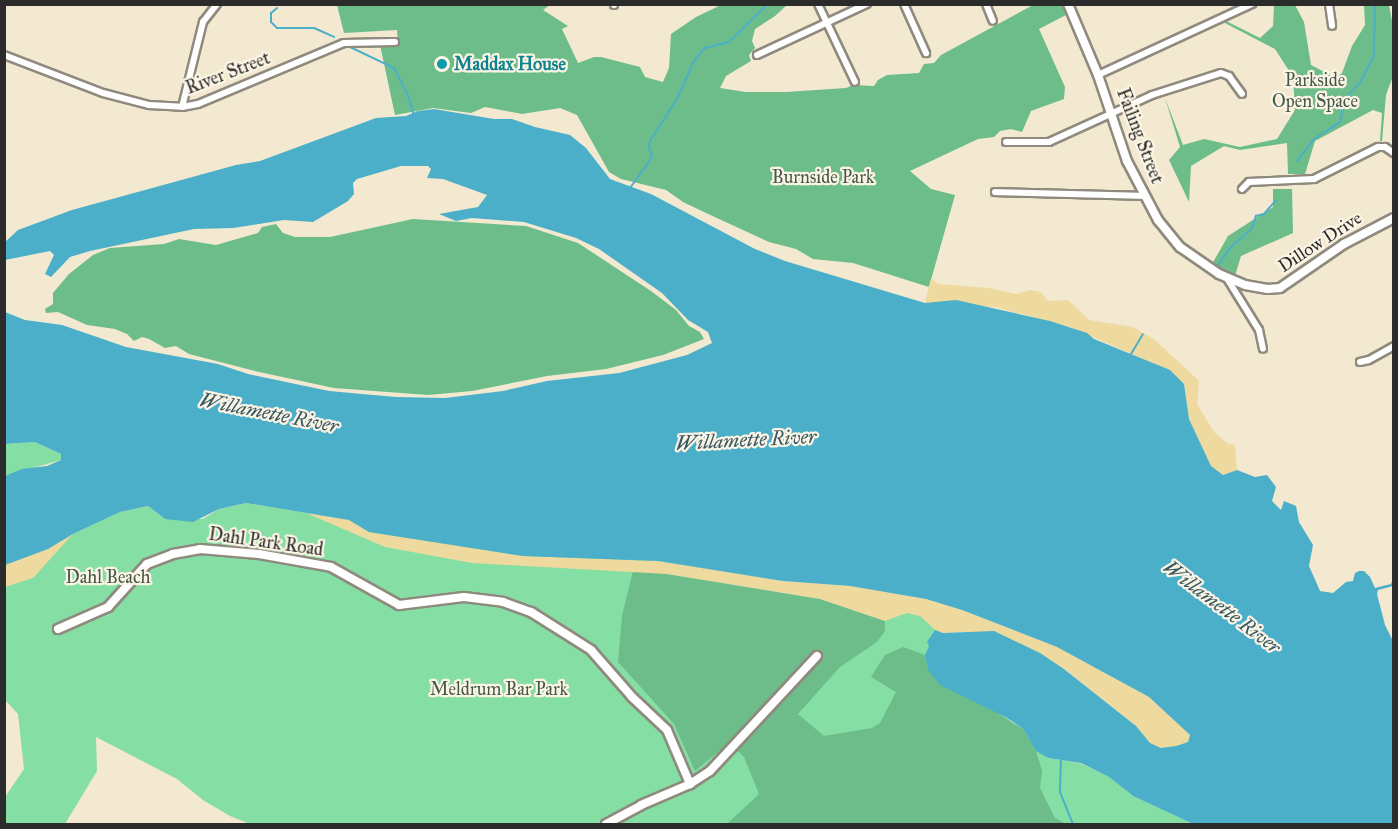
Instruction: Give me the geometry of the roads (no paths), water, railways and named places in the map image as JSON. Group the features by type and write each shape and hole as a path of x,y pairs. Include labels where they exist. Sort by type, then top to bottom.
{"street":[{"path":"183,107 203,22 217,4"},
{"path":"818,4 855,82"},
{"path":"757,55 867,4"},
{"path":"904,4 926,53"},
{"path":"986,4 993,21"},
{"name":"Failing Street","path":"1068,4 1098,75 1130,166 1162,226 1175,242 1228,280 1259,330 1263,349"},
{"path":"1098,75 1252,4"},
{"path":"1329,4 1332,26"},
{"name":"River Street","path":"4,55 110,95 150,105 183,107 198,104 344,43 395,42"},
{"path":"1006,142 1049,142 1152,95 1218,75 1220,79 1230,80 1242,94"},
{"path":"1242,189 1249,182 1314,179 1378,147 1385,147 1394,153"},
{"path":"995,192 1145,195"},
{"name":"Dillow Drive","path":"1228,280 1261,288 1284,286 1344,244 1394,218"},
{"path":"1360,362 1369,360 1394,346"},
{"name":"Dahl Park Road","path":"58,629 108,607 147,564 173,554 200,549 260,554 330,567 399,605 464,597 503,602 531,612 591,650 632,697 668,730 690,784"},
{"path":"606,825 641,805 690,784 719,763 817,656"}],"water":[{"name":"Willamette River","path":"434,109 494,119 512,119 570,135 586,148 610,179 651,194 755,249 785,261 925,303 956,300 1050,321 1087,333 1094,339 1170,370 1184,384 1189,419 1211,466 1223,475 1237,470 1255,477 1267,475 1276,487 1272,501 1281,510 1284,501 1296,506 1299,522 1313,545 1309,566 1320,591 1333,593 1346,582 1353,581 1355,573 1359,571 1364,571 1370,577 1375,588 1391,584 1393,578 1393,586 1378,590 1377,594 1385,625 1393,641 1393,824 1193,824 1133,796 1109,777 1081,763 1048,758 1036,751 1023,729 1007,718 940,685 928,670 925,655 929,646 927,642 935,630 943,633 994,631 1040,653 1136,726 1150,743 1161,748 1188,742 1190,735 1149,697 1057,647 962,610 926,599 850,586 783,581 658,561 523,556 369,532 349,520 246,503 219,509 193,522 165,519 148,506 120,512 73,534 48,549 5,565 5,476 22,469 47,466 61,460 61,454 35,442 5,444 5,312 25,320 62,325 126,347 218,364 248,374 329,391 396,397 445,398 503,391 547,381 619,373 687,355 712,343 708,332 688,320 662,293 599,249 576,238 524,222 472,218 456,221 439,214 478,207 487,195 443,179 427,178 431,169 428,166 401,166 357,179 353,183 354,194 348,201 313,222 284,220 233,228 194,229 70,257 51,277 45,274 54,255 50,251 5,260 5,242 18,230 72,210 236,165 260,161 376,118 406,116 418,111"}],"waterway":[{"path":"630,188 649,162 652,155 649,148 650,141 677,99 694,61 705,48 729,42 768,4"},
{"path":"1297,161 1314,139 1340,122 1345,99 1361,81 1374,55 1375,4"},
{"path":"277,8 271,13 271,22 277,28 314,28 334,37"},
{"path":"350,47 394,68 408,95 413,113"},
{"path":"1219,264 1231,247 1252,228 1256,216 1264,214 1276,200"},
{"path":"1131,354 1143,334"},
{"path":"1061,760 1060,792 1073,824"}],"place":[{"name":"Maddax House","path":"442,64"}],"park label":[{"name":"Parkside Open Space","path":"1315,91"},
{"name":"Burnside Park","path":"823,177"},
{"name":"Dahl Beach","path":"108,577"},
{"name":"Meldrum Bar Park","path":"499,689"}]}
